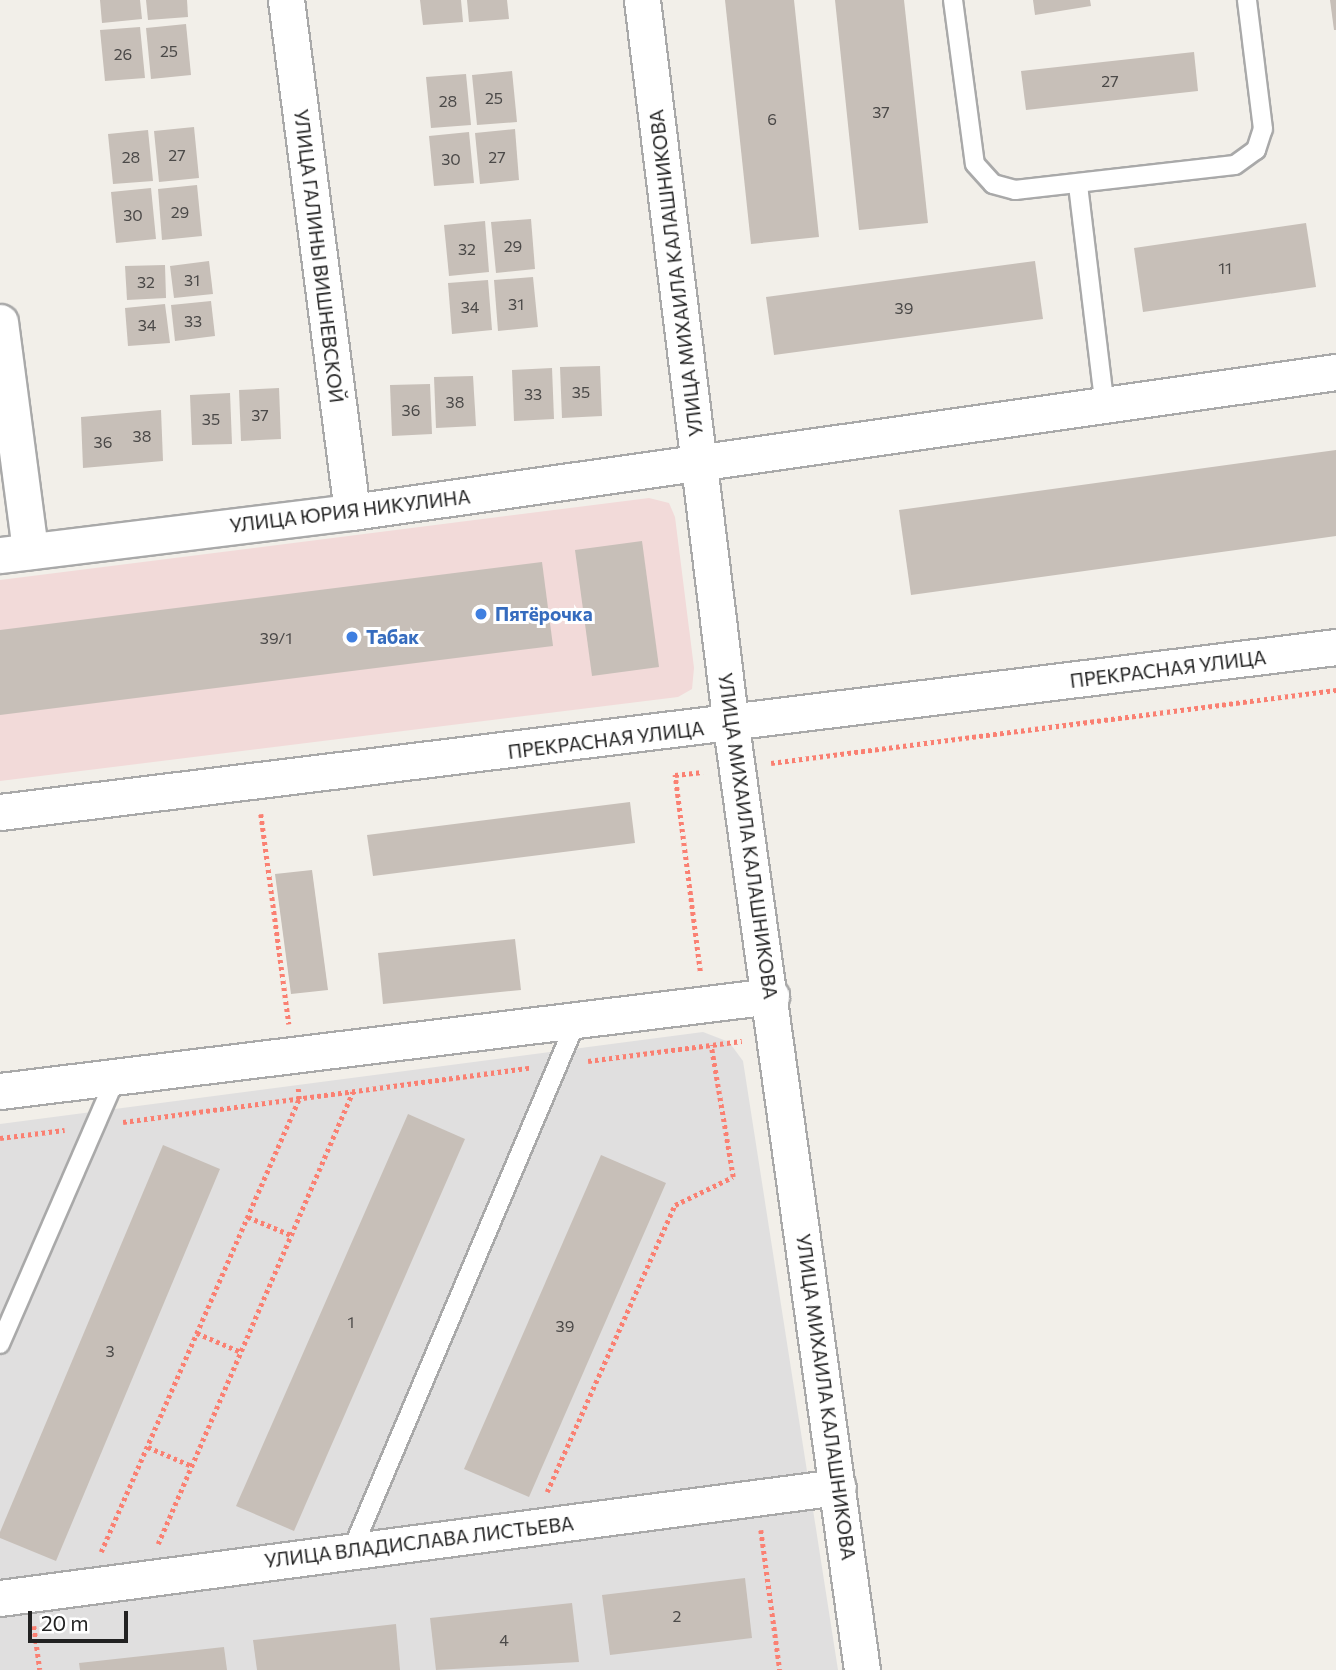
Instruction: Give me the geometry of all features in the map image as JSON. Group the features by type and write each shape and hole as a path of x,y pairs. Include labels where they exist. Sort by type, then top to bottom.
{"street":[{"name":"УЛИЦА ГАЛИНЫ ВИШНЕВСКОЙ","path":"286,0 352,512"},
{"name":"УЛИЦА МИХАИЛА КАЛАШНИКОВА","path":"642,0 731,726 771,996 862,1670"},
{"path":"0,322 15,553"},
{"name":"УЛИЦА ЮРИЯ НИКУЛИНА","path":"15,553 352,512 699,464 1104,401 1336,372"},
{"name":"ПРЕКРАСНАЯ УЛИЦА","path":"0,812 731,726 1336,647"},
{"path":"0,1091 578,1017 771,996"},
{"name":"УЛИЦА ВЛАДИСЛАВА ЛИСТЬЕВА","path":"15,1596 838,1488"}],"lane":[{"path":"953,0 975,164 993,184 1015,190 1078,186 1235,165 1255,150 1263,129 1247,0"},
{"path":"1078,186 1104,401"},
{"path":"352,1550 578,1017"},
{"path":"0,1344 116,1077"}],"path":[{"path":"531,1527 675,1205 733,1177 704,1003 675,775 1336,690"},
{"path":"86,1587 299,1099 257,782"},
{"path":"143,1578 353,1092"},
{"path":"248,1217 291,1236"},
{"path":"197,1332 241,1352"},
{"path":"147,1446 192,1466"},
{"path":"757,1498 779,1670"},
{"path":"15,1596 40,1670"}],"shaded area":[{"path":"649,498 669,503 675,517 694,668 692,689 678,697 0,781 0,580"},
{"path":"703,1032 729,1042 743,1061 838,1670 0,1670 0,1124"}],"building":[{"path":"100,0 140,0 142,19 102,23"},
{"path":"146,0 187,0 188,17 148,20"},
{"path":"420,0 461,0 463,22 423,25"},
{"path":"467,0 507,0 509,19 469,22"},
{"path":"725,0 794,0 819,237 751,244"},
{"path":"835,0 904,0 928,223 859,230"},
{"path":"1033,0 1090,0 1091,6 1035,15"},
{"path":"1330,0 1336,0 1336,30 1334,30"},
{"path":"186,24 191,75 151,79 146,28"},
{"path":"140,27 145,78 105,81 100,30"},
{"path":"1194,52 1198,91 1026,110 1021,71"},
{"path":"512,71 517,122 477,125 472,75"},
{"path":"466,74 471,125 431,128 426,77"},
{"path":"194,127 199,178 159,182 154,131"},
{"path":"515,129 519,180 480,184 475,133"},
{"path":"148,130 153,181 113,184 108,134"},
{"path":"469,132 474,183 434,186 429,136"},
{"path":"197,185 202,236 162,240 158,189"},
{"path":"151,188 156,239 116,243 111,192"},
{"path":"531,219 535,269 496,273 491,222"},
{"path":"485,221 489,272 449,276 444,225"},
{"path":"1306,223 1316,287 1143,312 1134,248"},
{"path":"209,261 213,294 174,298 170,266"},
{"path":"1035,261 1043,319 774,355 766,297"},
{"path":"165,265 166,298 127,300 125,266"},
{"path":"533,277 538,327 498,331 494,280"},
{"path":"488,280 492,330 452,334 448,283"},
{"path":"211,301 215,336 175,341 171,305"},
{"path":"165,304 170,343 128,346 125,308"},
{"path":"600,366 602,416 562,418 560,367"},
{"path":"552,368 554,419 514,421 512,370"},
{"path":"473,376 476,426 436,428 434,377"},
{"path":"430,384 432,434 392,436 390,385"},
{"path":"279,388 281,439 241,441 239,390"},
{"path":"230,393 232,444 192,445 190,395"},
{"path":"161,410 163,461 83,468 81,417"},
{"path":"1336,450 1336,536 911,595 899,510"},
{"path":"642,541 659,667 592,676 575,550"},
{"path":"542,562 553,646 0,715 0,630"},
{"path":"630,802 635,843 373,876 367,835"},
{"path":"312,870 328,990 291,994 275,874"},
{"path":"515,939 521,990 383,1004 378,953"},
{"path":"408,1114 465,1139 294,1531 236,1506"},
{"path":"163,1145 220,1169 56,1561 0,1538 0,1532"},
{"path":"601,1155 666,1183 529,1497 464,1469"},
{"path":"745,1578 752,1638 610,1655 602,1595"},
{"path":"572,1603 579,1662 436,1670 430,1618"},
{"path":"396,1624 400,1670 257,1670 253,1640"},
{"path":"224,1647 227,1670 80,1670 79,1663"}],"place":[{"name":"Пятёрочка","path":"481,614"},
{"name":"Табак","path":"352,637"}]}
